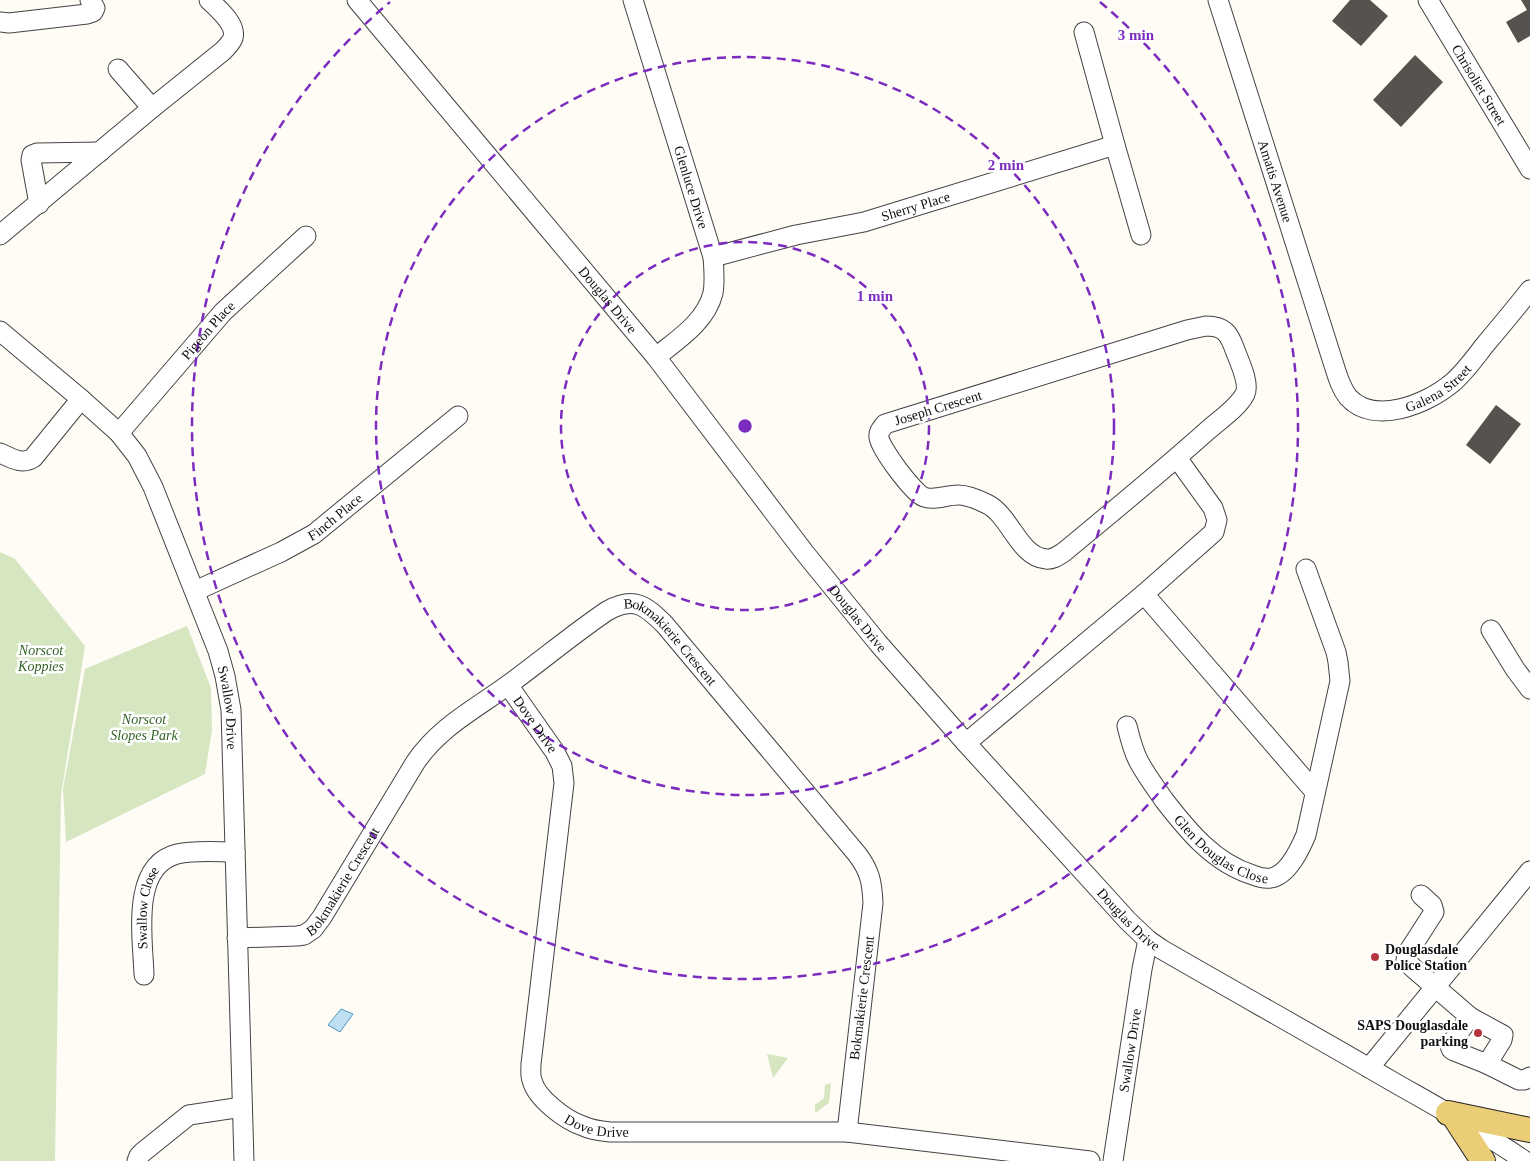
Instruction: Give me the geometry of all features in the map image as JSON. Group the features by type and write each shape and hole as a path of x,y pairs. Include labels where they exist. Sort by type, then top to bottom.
{"main road":[{"path":"1455,1118 1530,1130"},
{"path":"1455,1118 1483,1161"}],"street":[{"path":"0,22 9,23 88,14 93,12 95,8 90,0"},
{"path":"0,235 230,44 233,38 232,28 209,0"},
{"name":"Douglas Drive","path":"357,0 656,357 840,598 966,743 1148,940 1480,1131 1525,1161"},
{"name":"Glenluce Drive","path":"633,0 713,257 714,271 713,292 703,314 685,333 656,357"},
{"name":"Amatis Avenue","path":"1218,0 1333,362"},
{"name":"Chrisoliet Street","path":"1428,0 1530,169"},
{"path":"1084,32 1141,235"},
{"path":"118,69 152,108"},
{"name":"Sherry Place","path":"713,257 796,235 864,222 1115,145"},
{"path":"39,204 31,160 32,155 37,153 100,152"},
{"name":"Pigeon Place","path":"119,433 223,312 306,236"},
{"name":"Galena Street","path":"1333,362 1344,390 1353,402 1380,412 1410,405 1446,388 1459,376 1530,290"},
{"name":"Joseph Crescent","path":"1216,326 1223,329 1232,340 1244,373 1246,392 1233,409 1177,458 1064,552 1056,557 1046,559 1033,554 1022,545 1001,514 992,506 970,497 958,495 928,498 917,493 878,439 879,433 885,424 1187,330 1216,326"},
{"name":"Swallow Drive","path":"0,331 119,433 142,464 153,487 218,651 229,693 231,710 244,1161"},
{"path":"0,453 24,462 33,458 81,399"},
{"name":"Finch Place","path":"195,591 266,559 314,534 458,416"},
{"path":"966,743 1144,594 1214,532 1216,514 1177,458"},
{"name":"Glen Douglas Close","path":"1127,726 1138,760 1149,779 1200,843 1227,864 1261,878 1271,879 1290,865 1306,835 1338,691 1340,673 1334,644 1306,569"},
{"path":"1144,594 1315,792"},
{"name":"Bokmakierie Crescent","path":"237,938 297,936 308,933 322,916 420,754 436,737 607,611 616,606 632,602 642,605 665,625 857,854 866,866 871,878 873,903 847,1132"},
{"path":"1491,630 1530,688"},
{"name":"Dove Drive","path":"508,685 555,752 562,766 564,783 531,1064 532,1080 542,1098 581,1126 610,1132 847,1132 1090,1161"},
{"name":"Swallow Close","path":"144,975 142,903 146,884 153,871 164,860 177,854 186,852 235,852"},
{"path":"1369,1068 1530,871"},
{"path":"1421,895 1432,906 1434,912 1406,957 1412,966 1470,1017 1503,1036 1487,1064"},
{"name":"Swallow Drive","path":"1113,1161 1148,940"},
{"path":"1470,1017 1450,1047 1454,1051 1487,1064 1519,1080 1530,1077"},
{"path":"137,1161 143,1152 189,1115 242,1107"},
{"name":"Douglas Drive","path":"1455,1118 1493,1161"}],"green space":[{"name":"Norscot Koppies","path":"0,552 15,559 85,646 61,795 55,1161 0,1161"},
{"name":"Norscot Slopes Park","path":"187,626 211,688 212,730 205,774 66,842 63,789 85,669"},
{"path":"767,1054 788,1058 773,1078"},
{"path":"831,1083 829,1103 815,1113 815,1105 824,1098 825,1085"}],"water":[{"path":"341,1009 353,1014 340,1032 328,1025"}],"building":[{"path":"1350,0 1370,0 1388,16 1361,46 1332,21"},
{"path":"1521,0 1530,0 1530,36 1518,43 1506,22 1527,10"},
{"path":"1415,55 1443,82 1401,127 1373,100"},
{"path":"1496,405 1521,424 1490,464 1466,445"}],"place":[{"name":"Douglasdale Police Station","path":"1375,957"},
{"name":"SAPS Douglasdale parking","path":"1478,1033"}]}
